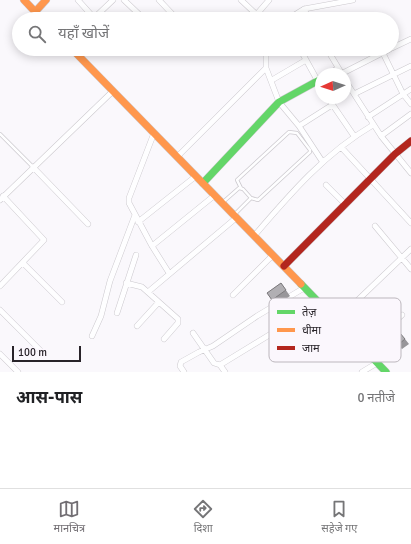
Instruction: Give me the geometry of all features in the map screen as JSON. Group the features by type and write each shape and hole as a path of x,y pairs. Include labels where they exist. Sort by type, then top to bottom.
{"main road":[{"path":"24,0 35,12 46,0"},
{"path":"79,56 178,156 202,183 314,298"},
{"path":"202,183 279,102 315,84"},
{"path":"284,266 372,180 395,154 411,142"},
{"path":"377,363 386,372"}],"street":[{"path":"78,0 88,12"},
{"path":"101,12 113,0"},
{"path":"124,0 137,12"},
{"path":"159,0 170,12"},
{"path":"241,0 253,12"},
{"path":"261,12 269,0"},
{"path":"299,12 304,9 353,0"},
{"path":"399,44 411,39"},
{"path":"266,56 266,68 272,80 279,102 299,126 322,161"},
{"path":"304,56 315,74"},
{"path":"330,56 338,68"},
{"path":"351,69 373,56"},
{"path":"384,56 403,94 411,104"},
{"path":"272,80 306,60"},
{"path":"354,94 411,66"},
{"path":"178,156 266,68"},
{"path":"351,89 373,125 411,173"},
{"path":"368,116 411,89"},
{"path":"0,286 43,242 44,239 2,198 113,91"},
{"path":"299,126 332,104 354,136"},
{"path":"381,136 411,114"},
{"path":"254,236 322,161 354,136 373,125"},
{"path":"154,133 129,204 138,222 169,273"},
{"path":"341,147 411,223"},
{"path":"33,167 88,224"},
{"path":"138,222 196,176"},
{"path":"326,185 346,205"},
{"path":"152,246 215,195"},
{"path":"92,336 101,316 110,280 135,215"},
{"path":"148,292 235,217"},
{"path":"375,226 411,269"},
{"path":"360,298 411,249"},
{"path":"117,313 136,254"},
{"path":"233,294 273,255"},
{"path":"23,263 62,302"},
{"path":"126,283 138,285 148,292 158,303 178,320 164,339"},
{"path":"287,298 304,288"},
{"path":"137,326 158,303"},
{"path":"184,372 180,366 181,362 214,346 269,309"},
{"path":"0,310 42,352"},
{"path":"193,333 216,365 220,365 225,372"},
{"path":"220,365 269,335"},
{"path":"0,354 18,372"},
{"path":"362,372 377,363"}],"lane":[{"path":"289,132 297,133 310,150 310,152 258,200 251,198 241,188 238,179 289,132"},
{"path":"0,134 33,167"},
{"path":"222,203 241,188"},
{"path":"235,217 251,198"}],"building":[{"path":"281,283 286,290 275,298 271,298 267,293"},
{"path":"401,334 405,339 401,342"}],"traffic: fast":[{"path":"203,183 279,102 315,82"},
{"path":"301,284 315,298"},
{"path":"376,362 386,372"}],"traffic: slow":[{"path":"24,0 35,12"},
{"path":"35,12 46,0"},
{"path":"79,56 301,284"}],"traffic: jam":[{"path":"284,266 395,154 411,141"}]}
